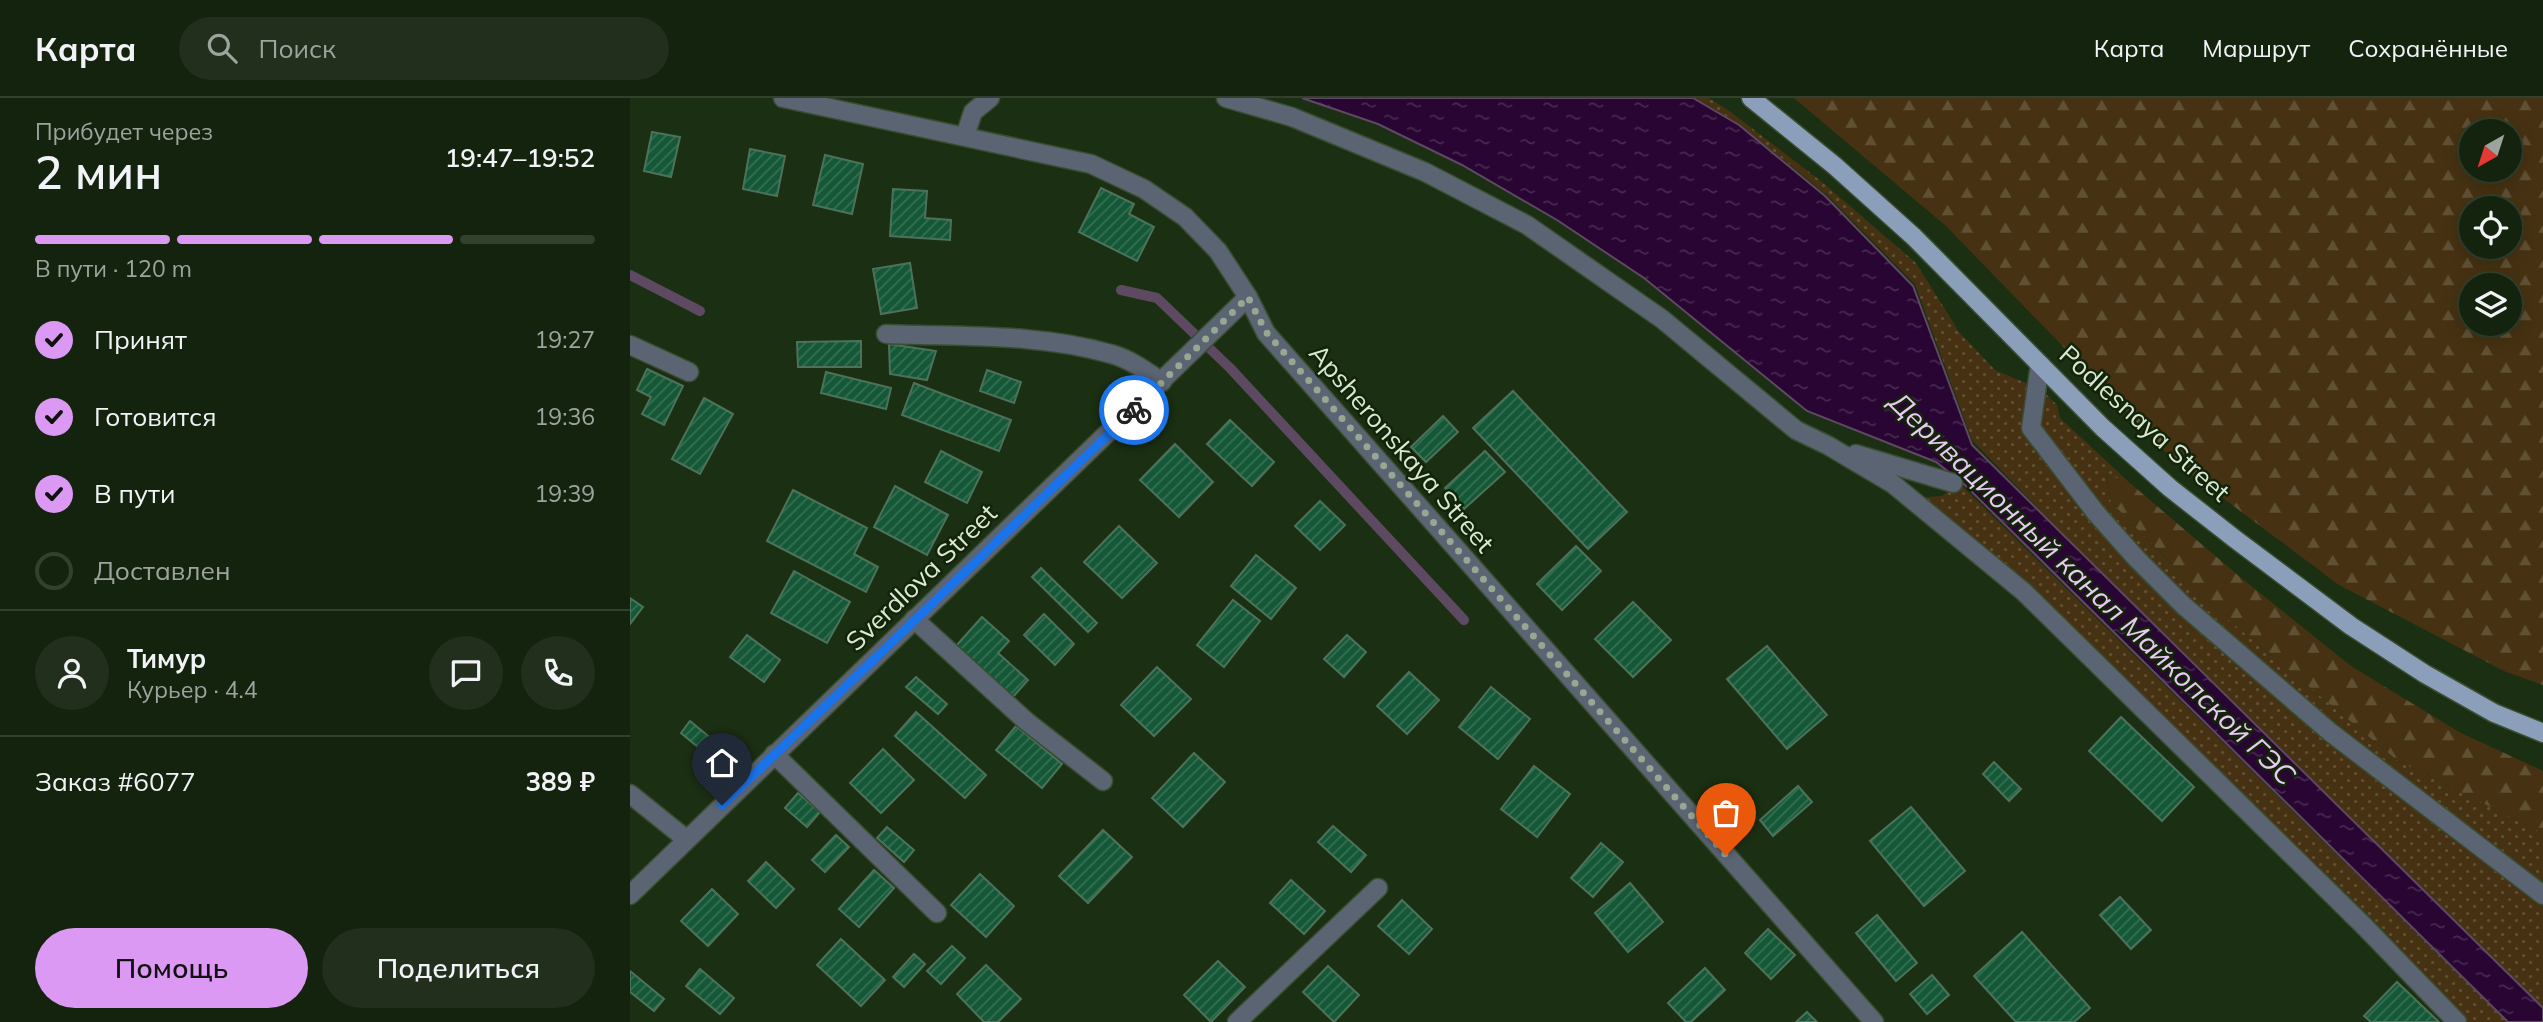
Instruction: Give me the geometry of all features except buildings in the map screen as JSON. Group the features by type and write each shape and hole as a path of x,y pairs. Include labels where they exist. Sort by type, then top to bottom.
{"main road":[{"name":"Podlesnaya Street","path":"1751,98 1835,166 1914,237 2103,428 2170,488 2351,626 2425,674 2494,713 2543,733"}],"street":[{"name":"Apsheronskaya Street","path":"783,98 1091,164 1144,189 1185,217 1218,251 1248,297 1266,332 1874,1022"},
{"path":"965,136 973,112 990,98"},
{"path":"1226,98 1292,117 1424,172 1527,225 1671,326 1796,430 1893,484 2024,592 2364,926 2457,1022"},
{"name":"Sverdlova Street","path":"630,895 1248,297"},
{"path":"886,334 1049,340 1112,354 1136,364 1162,382"},
{"path":"630,345 689,372"},
{"path":"2040,364 2031,428 2096,513 2136,558 2183,606 2330,732 2543,895"},
{"path":"1829,446 1953,483"},
{"path":"915,619 1026,721 1103,781"},
{"path":"775,754 937,913"},
{"path":"630,794 686,839"},
{"path":"1237,1022 1378,888"}],"green space":[{"path":"1695,98 1709,98 1728,110 1821,181 1916,263 1958,330 1928,299 1995,370 2042,390 2057,405 2060,418 2130,483 2106,473 2111,502 2217,610 2398,761 2543,833 2543,1009 2103,575 1972,440 1915,284 1827,195 1739,124"},
{"path":"1794,98 2543,98 2543,685 2504,671 2339,585 2176,463 1946,226"},
{"path":"2106,472 2130,483 2240,577 2351,666 2459,732 2543,771 2543,833 2398,761 2217,610 2111,502"},
{"path":"1959,483 2507,1022 2458,1022 1914,498 1942,496"}],"water":[{"name":"Деривационный канал Майкопской ГЭС","path":"1302,98 1693,98 1739,125 1825,196 1913,286 1972,445 2543,1008 2543,1022 2508,1022 1964,484 1936,462 1807,411 1644,278 1557,220 1462,165 1378,124"}],"waterway":[{"path":"630,275 700,311"},
{"path":"1121,290 1157,298 1230,368 1464,620"}],"way so far":[{"path":"1134,410 1248,297 1266,332 1726,855"}],"route":[{"path":"722,805 1134,410"}]}
